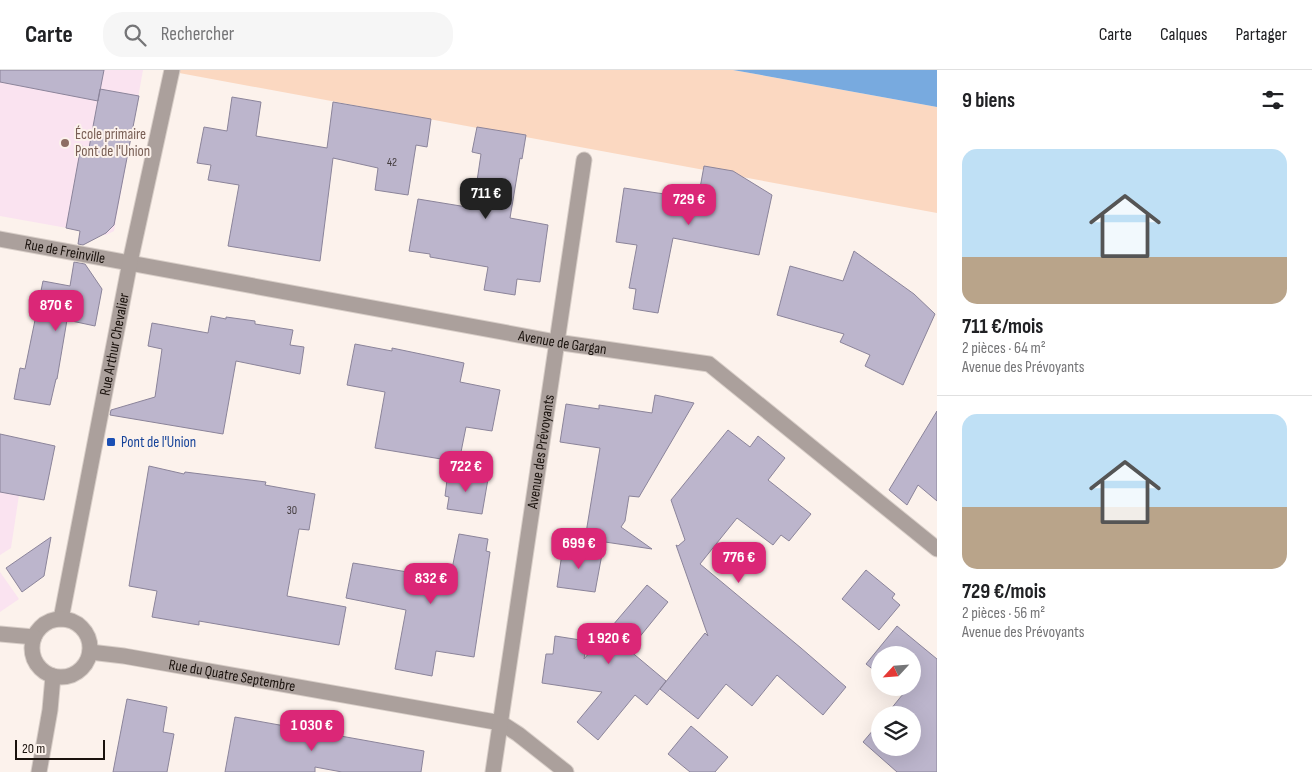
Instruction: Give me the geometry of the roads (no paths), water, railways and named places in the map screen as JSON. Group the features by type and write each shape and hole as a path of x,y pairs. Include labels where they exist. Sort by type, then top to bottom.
{"street":[{"name":"Rue Arthur Chevalier","path":"61,619 130,262 172,70"},
{"name":"Avenue des Prévoyants","path":"493,772 584,160"},
{"name":"Rue de Freinville","path":"0,239 130,262"},
{"name":"Avenue de Gargan","path":"130,262 556,342 709,364 937,549"},
{"path":"61,619 79,626 86,633 90,652 80,670 72,675 63,677 53,676 37,666 32,657 31,647 34,637 44,624 61,619"},
{"path":"0,634 34,637"},
{"name":"Rue du Quatre Septembre","path":"90,652 134,658 501,723 566,772"},
{"path":"39,772 50,710 53,676"}],"water":[{"path":"733,70 937,70 937,107"}],"place":[{"name":"École primaire Pont de l'Union","path":"65,143"},
{"name":"Pont de l'Union","path":"111,442"}]}
